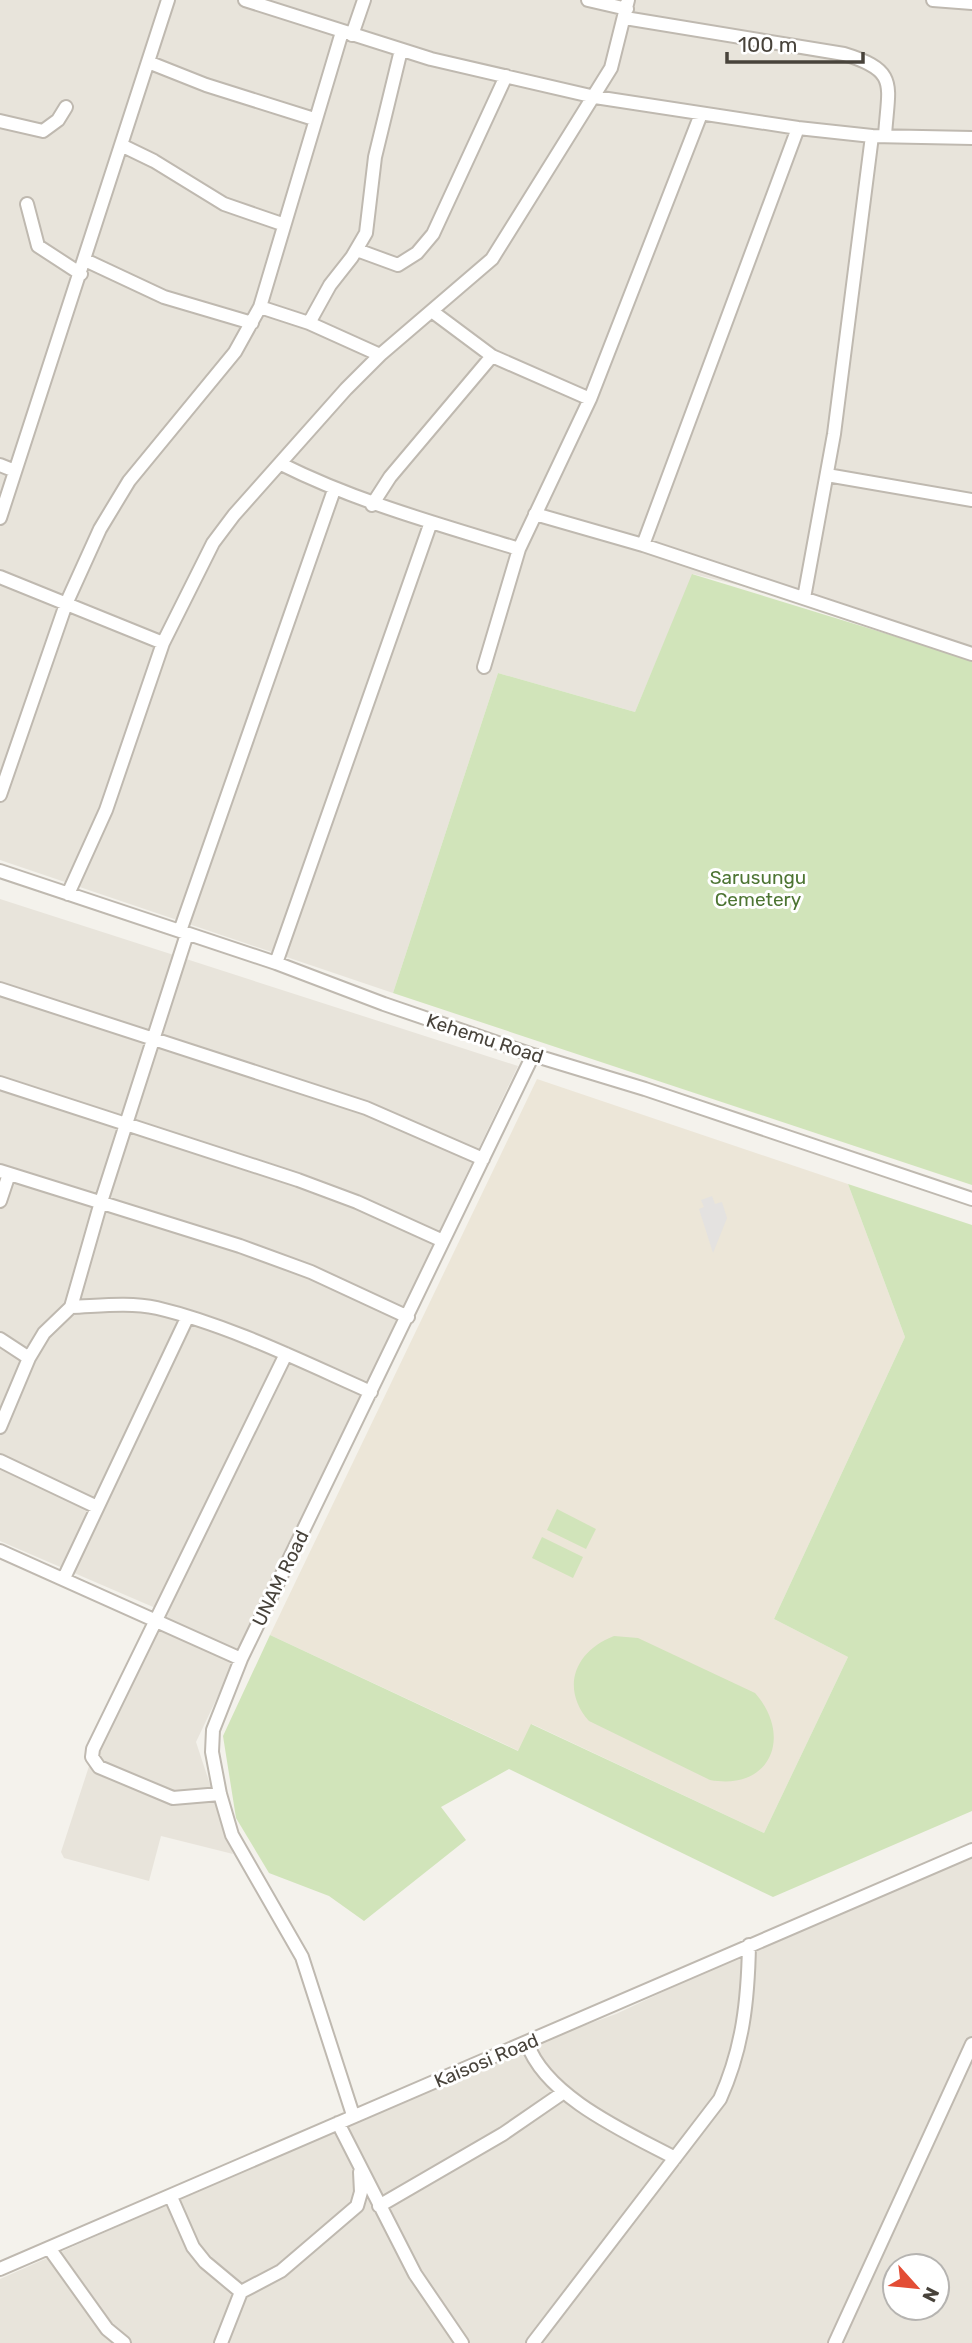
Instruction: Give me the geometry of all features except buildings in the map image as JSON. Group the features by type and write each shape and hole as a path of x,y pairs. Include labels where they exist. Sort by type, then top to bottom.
{"street":[{"path":"0,518 168,0"},
{"path":"245,0 401,50 595,96 798,128 879,136 972,138"},
{"path":"0,795 66,604 88,552 114,505 234,352 260,307 314,118 347,33 363,0"},
{"path":"588,0 844,54 875,65 882,71 888,85 827,475 804,598"},
{"path":"933,0 972,3"},
{"path":"68,894 106,810 163,643 213,543 380,355 477,274 503,244 611,68 627,9"},
{"path":"309,323 330,285 357,250 366,233 374,157 401,50"},
{"path":"148,62 206,85 314,118"},
{"path":"357,250 398,265 426,243 506,76"},
{"path":"0,121 43,131 58,120 66,107"},
{"path":"484,667 519,549 590,399 701,114"},
{"path":"643,545 798,128"},
{"path":"121,145 224,204 282,224"},
{"path":"27,204 38,246 81,274"},
{"path":"85,260 164,297 252,323"},
{"path":"260,307 309,323 380,355"},
{"path":"433,312 492,356 590,399"},
{"path":"372,505 390,477 492,356"},
{"path":"281,464 372,505 519,549"},
{"path":"0,465 15,471"},
{"path":"827,475 972,500"},
{"path":"0,1427 29,1358 44,1334 71,1307 184,933 334,490"},
{"path":"535,514 643,545 972,654"},
{"path":"276,963 431,522"},
{"path":"0,578 163,643"},
{"name":"Kehemu Road","path":"0,871 276,963 384,1004 533,1055 645,1088 972,1199"},
{"path":"0,989 366,1108 483,1159"},
{"name":"UNAM Road","path":"353,2115 302,1957 232,1835 212,1752 213,1730 241,1659 533,1055"},
{"path":"0,1083 298,1180 443,1241"},
{"path":"0,1201 4,1173 312,1272 408,1317"},
{"path":"71,1307 126,1305 156,1308 286,1354 371,1392"},
{"path":"64,1578 187,1318"},
{"path":"0,1339 29,1358"},
{"path":"220,1794 173,1798 99,1767 92,1757 96,1739 286,1354"},
{"path":"0,1461 97,1507"},
{"path":"0,1551 241,1659"},
{"name":"Kaisosi Road","path":"0,2269 972,1850"},
{"path":"533,2343 720,2099 734,2067 747,2008 749,1945"},
{"path":"527,2043 543,2073 565,2092 675,2158"},
{"path":"835,2343 972,2044"},
{"path":"379,2206 503,2134 565,2092"},
{"path":"338,2123 415,2274 462,2343"},
{"path":"221,2343 242,2292 281,2272 353,2210 361,2192 358,2164"},
{"path":"172,2197 193,2247 205,2262 242,2292"},
{"path":"50,2248 107,2329 124,2343"}],"shaded area":[{"path":"0,0 972,0 972,654 810,603 693,574 635,712 498,673 393,993 0,860"},
{"path":"0,899 518,1066 196,1742 233,1854 161,1836 149,1881 64,1858 61,1852 92,1757 167,1613 0,1541"},
{"path":"537,1079 848,1184 905,1337 774,1619 848,1657 764,1833 532,1724 519,1751 270,1635"},
{"path":"712,1196 715,1204 722,1202 727,1218 713,1253 699,1209 704,1207 701,1200"},
{"path":"972,1854 972,2343 0,2343 0,2279 507,2053 616,2014 820,1918"}],"green space":[{"name":"Sarusungu Cemetery","path":"692,574 972,660 972,1185 393,993 498,673 635,712"},
{"path":"848,1184 972,1225 972,1811 773,1897 509,1769 441,1807 466,1840 364,1921 329,1896 269,1873 236,1818 223,1736 270,1635 518,1751 531,1724 764,1833 848,1657 774,1619 905,1337"},
{"path":"557,1509 596,1529 586,1549 547,1530"},
{"path":"542,1537 583,1557 573,1578 532,1558"},
{"path":"614,1636 638,1638 755,1693 773,1726 774,1742 770,1757 761,1769 748,1777 731,1781 710,1780 589,1721 575,1696 576,1672 590,1651"}]}
